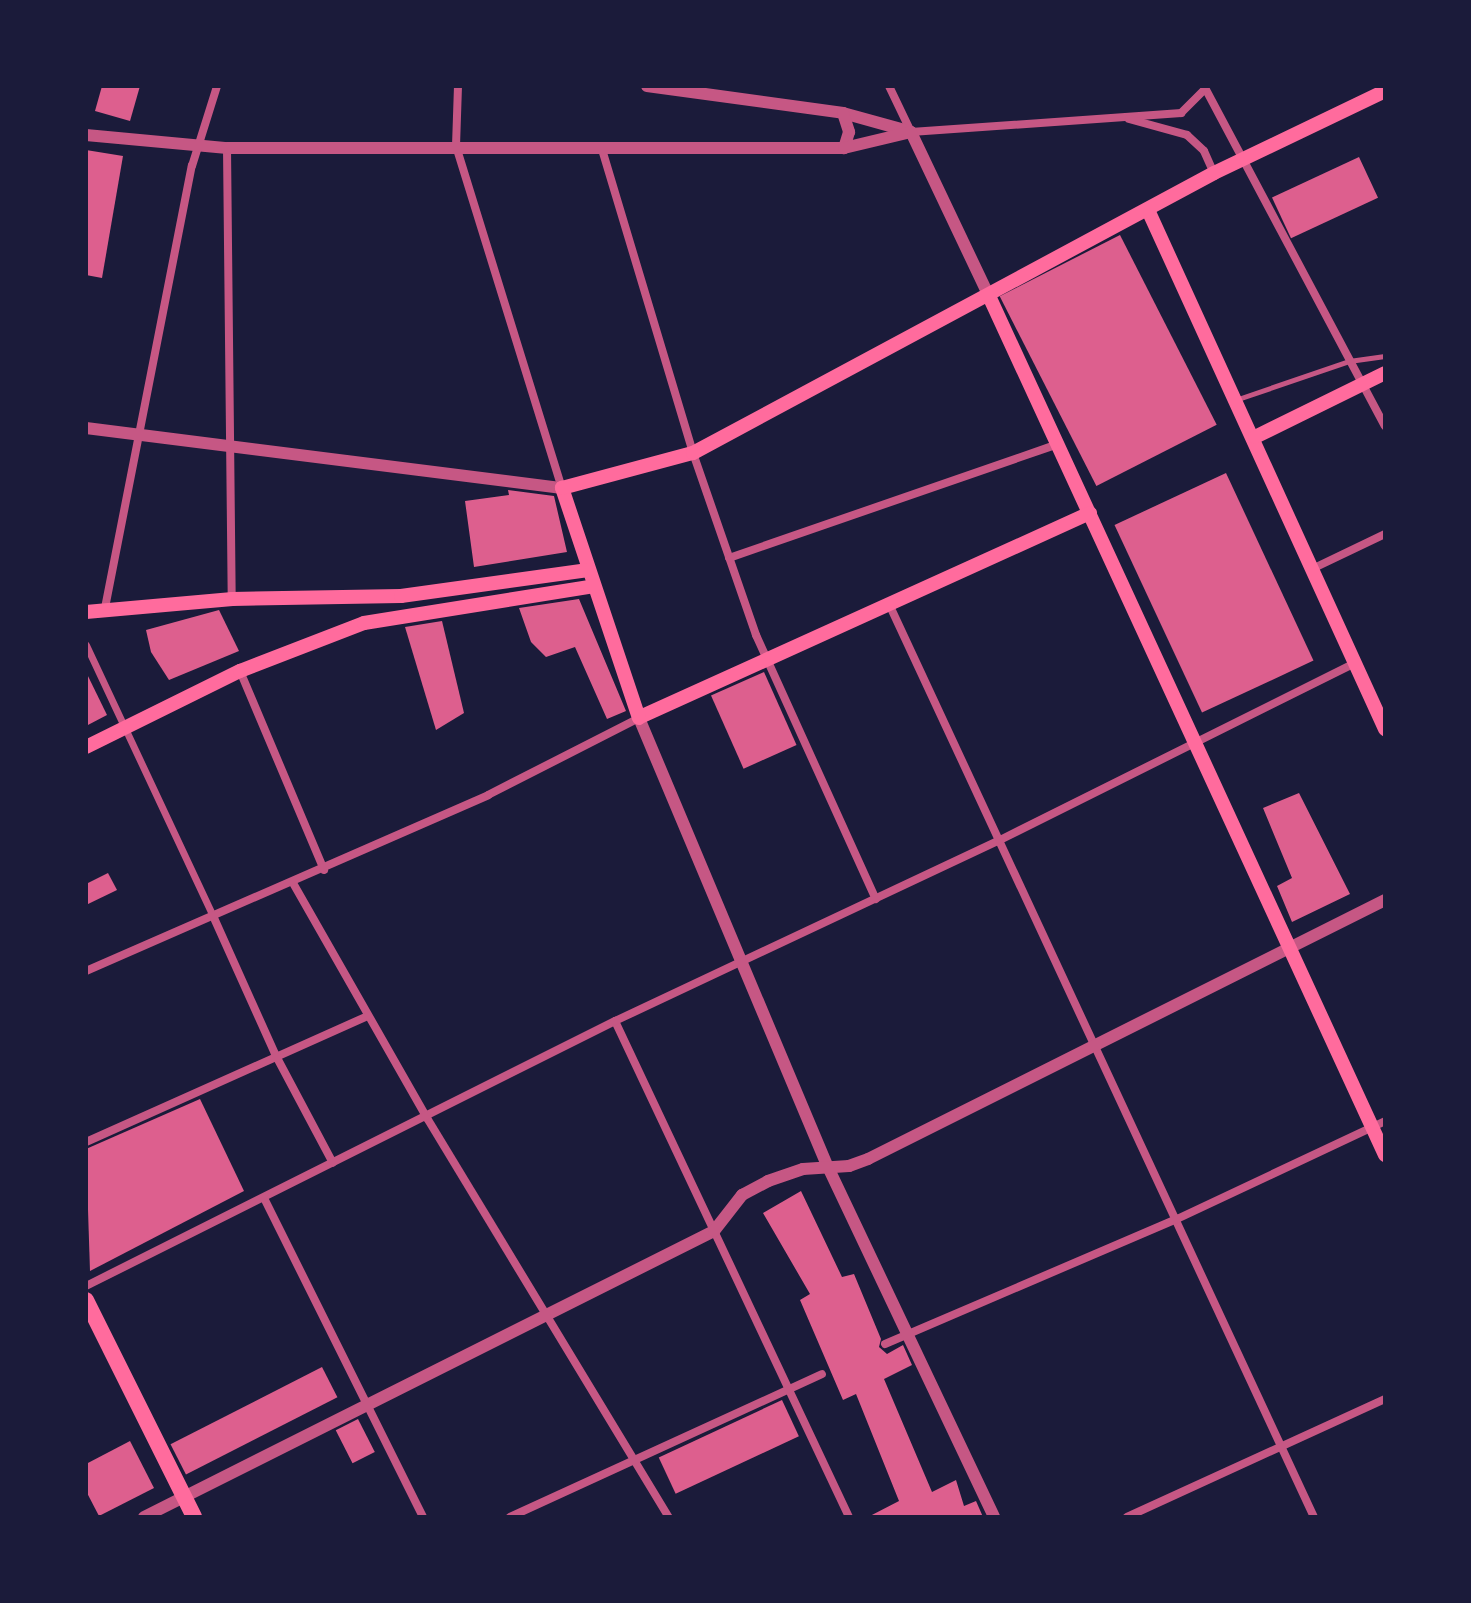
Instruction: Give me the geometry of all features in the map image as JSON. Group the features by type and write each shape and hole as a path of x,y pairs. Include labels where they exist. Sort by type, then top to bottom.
{"main road":[{"path":"1090,513 639,718 562,488 693,453 1214,173 1385,91"},
{"path":"1148,210 1255,437 1385,729"},
{"path":"989,296 1288,947 1378,1124 1385,1155"},
{"path":"1255,437 1364,388 1385,373"},
{"path":"86,612 103,614 232,599 401,596 588,570"},
{"path":"86,747 240,671 364,623 594,586"},
{"path":"86,1300 194,1517"}],"street":[{"path":"103,614 192,166 217,86"},
{"path":"86,428 562,488 456,146 458,86"},
{"path":"653,86 843,113 911,132"},
{"path":"889,86 989,296"},
{"path":"86,135 227,148 844,148 911,132 1181,113 1205,87 1385,426"},
{"path":"843,113 849,132 844,148"},
{"path":"1121,117 1187,135 1204,151 1214,173"},
{"path":"601,146 693,453 766,662 876,899"},
{"path":"227,148 232,599"},
{"path":"729,558 1059,444"},
{"path":"1314,568 1385,534"},
{"path":"889,604 1314,1517"},
{"path":"86,645 121,728 214,918 275,1054 333,1163"},
{"path":"86,1286 427,1118 615,1021 1000,840 1355,663"},
{"path":"240,671 324,870"},
{"path":"86,971 324,870 639,718 828,1167 910,1332 994,1517"},
{"path":"293,883 427,1118 669,1517"},
{"path":"144,1517 366,1402 714,1231 742,1195 768,1181 803,1169 868,1159 1094,1043 1385,900"},
{"path":"86,1142 275,1054 368,1016"},
{"path":"615,1021 849,1517"},
{"path":"885,1344 1177,1219 1378,1124"},
{"path":"264,1198 423,1517"},
{"path":"510,1517 822,1374"},
{"path":"1127,1517 1385,1399"},
{"path":"183,1517 184,1495"}],"lane":[{"path":"1237,400 1349,361 1385,356"}],"building":[{"path":"102,86 140,86 130,121 95,111"},
{"path":"86,150 123,156 102,278 86,275"},
{"path":"1359,157 1378,198 1291,238 1272,198"},
{"path":"1120,235 1217,425 1096,486 1000,296"},
{"path":"1226,473 1313,661 1202,713 1115,525"},
{"path":"508,490 554,496 567,552 474,567 465,501 509,495"},
{"path":"579,599 626,711 607,719 575,647 546,657 531,642 519,608"},
{"path":"219,610 239,651 169,680 151,652 146,630"},
{"path":"442,621 464,713 436,730 405,627"},
{"path":"86,672 107,715 86,726"},
{"path":"764,672 797,745 744,769 711,696"},
{"path":"1299,793 1350,894 1292,922 1277,886 1292,878 1263,808"},
{"path":"108,873 117,890 86,905 86,884"},
{"path":"200,1099 244,1191 90,1271 86,1149"},
{"path":"801,1191 842,1277 854,1274 881,1339 879,1347 887,1354 903,1345 912,1365 884,1379 932,1492 956,1480 964,1506 976,1501 983,1517 868,1517 899,1501 856,1394 843,1400 800,1300 810,1294 763,1213"},
{"path":"322,1367 337,1397 186,1474 171,1444"},
{"path":"782,1400 799,1436 676,1494 659,1457"},
{"path":"358,1419 375,1452 353,1463 336,1430"},
{"path":"130,1441 154,1488 99,1516 86,1491 86,1464"}]}
